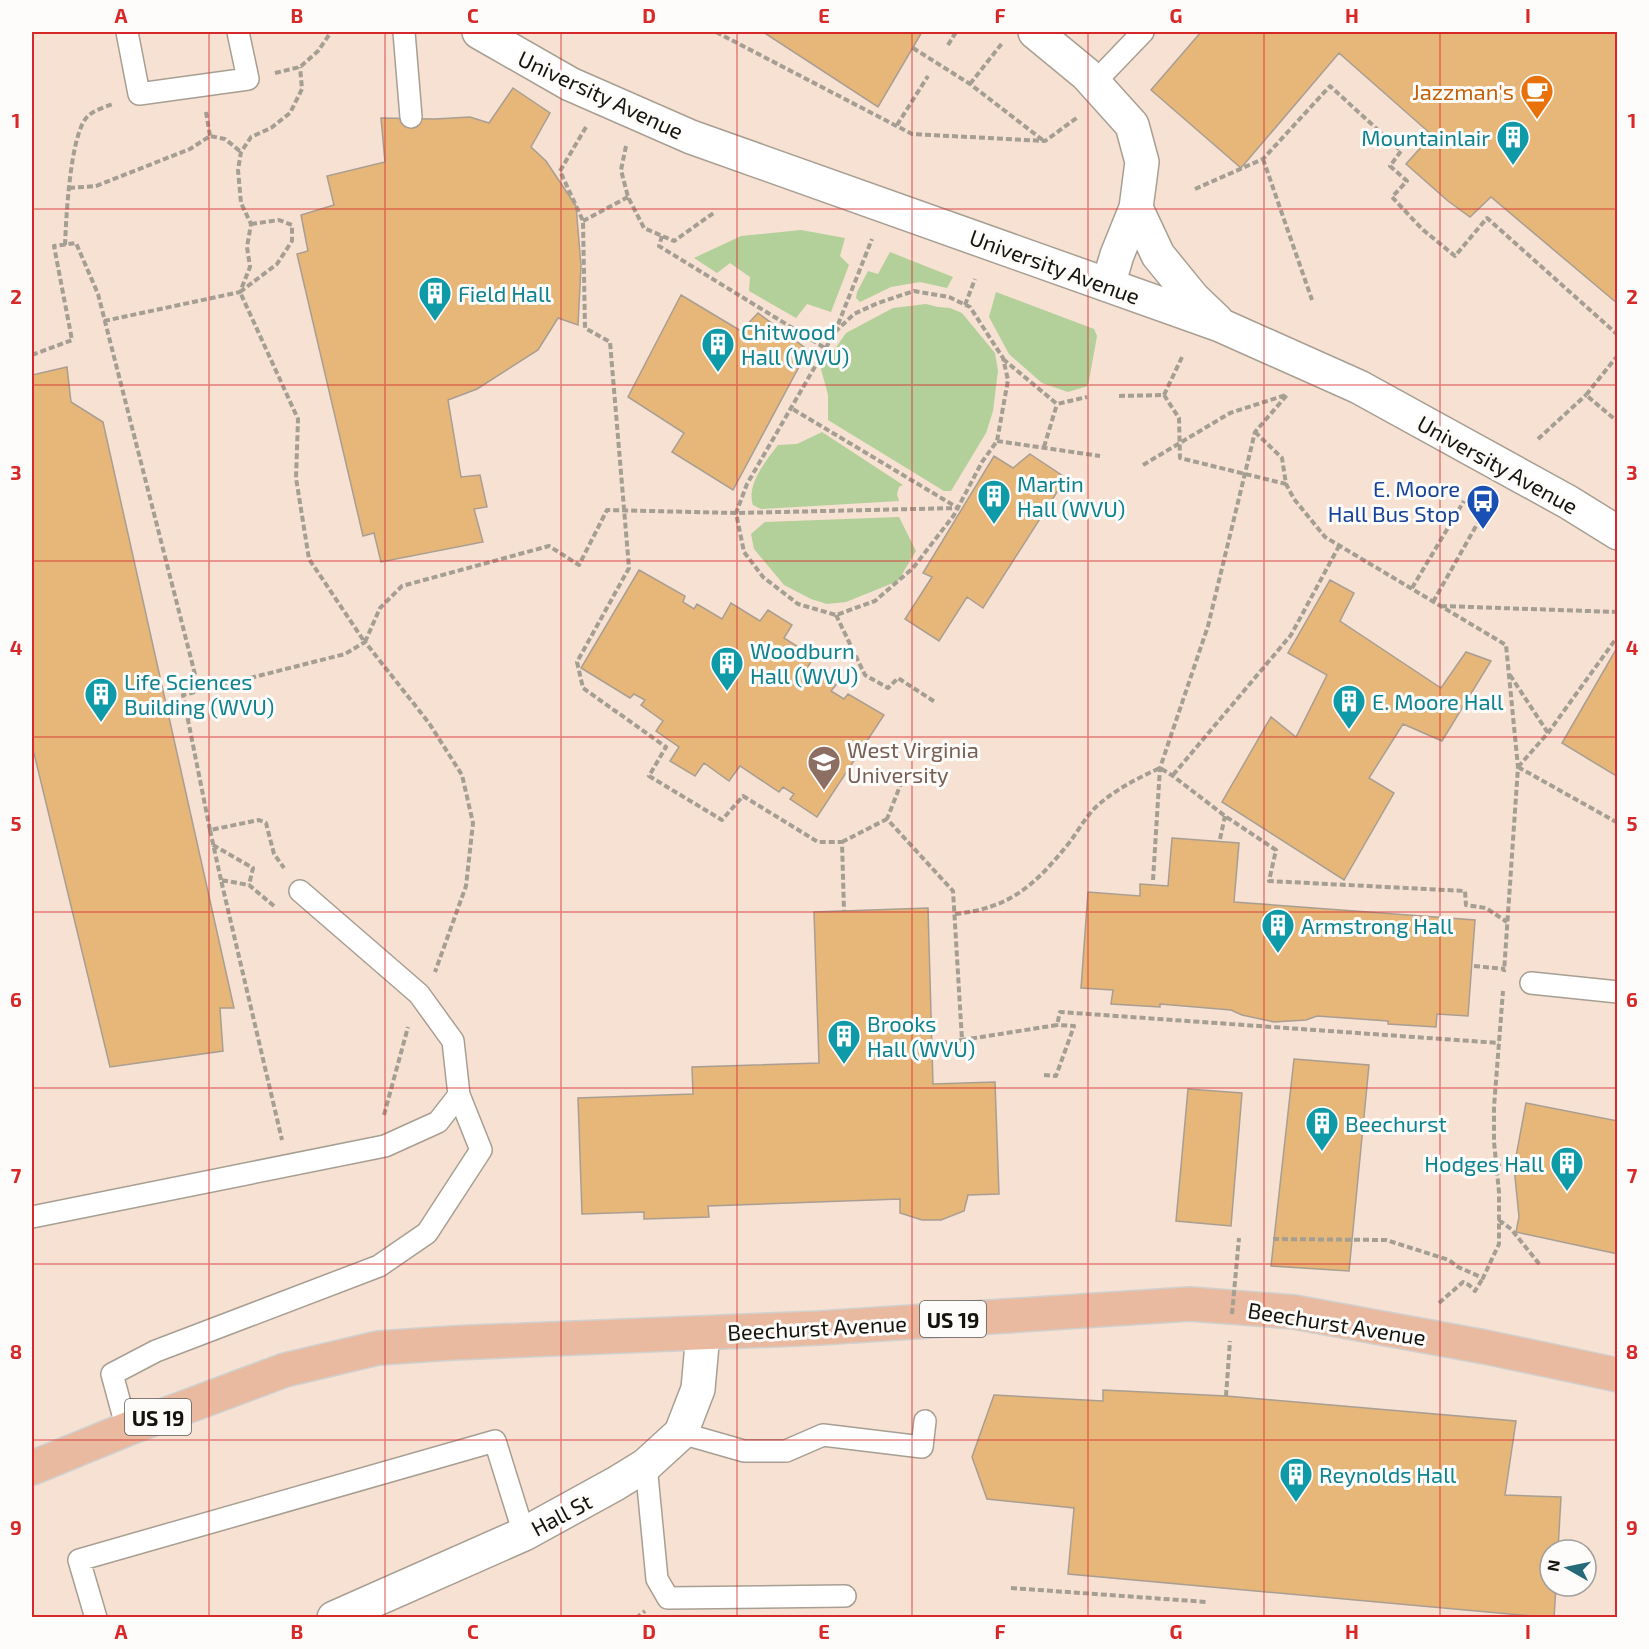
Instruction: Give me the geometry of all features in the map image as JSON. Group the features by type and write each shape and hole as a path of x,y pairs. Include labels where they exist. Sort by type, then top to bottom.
{"main road":[{"name":"Beechurst Avenue","path":"32,1468 127,1429 285,1370 378,1348 820,1328 1190,1304 1294,1312 1485,1347 1617,1375"}],"street":[{"name":"University Avenue","path":"479,32 570,84 691,137 1220,325 1359,387 1558,496 1617,533"},
{"path":"1020,35 1086,74 1090,97 1132,125 1142,162 1136,208 1108,285"},
{"path":"1136,208 1158,255 1193,298 1220,325"},
{"name":"Hall St","path":"334,1617 524,1534 615,1485 646,1465 681,1433 698,1389 703,1333"}],"lane":[{"path":"127,32 139,94 248,79 238,32"},
{"path":"404,32 411,117"},
{"path":"1090,97 1143,32"},
{"path":"127,1429 112,1374 156,1351 379,1266 428,1233 481,1150 459,1095 453,1041 419,994 300,891"},
{"path":"1531,983 1617,992"},
{"path":"32,1217 385,1146 438,1122 459,1095"},
{"path":"681,1433 744,1451 786,1451 823,1435 922,1447 925,1421"},
{"path":"96,1617 79,1560 495,1441 524,1534"},
{"path":"646,1465 657,1579 668,1598 844,1596"}],"path":[{"path":"248,79 300,67 318,51 331,32"},
{"path":"716,32 912,134 1045,141 1090,97"},
{"path":"948,45 956,32"},
{"path":"970,84 1020,35"},
{"path":"913,48 970,84 1045,141"},
{"path":"300,67 302,89 290,113 271,128 251,137 242,152 237,170 241,202 251,224 247,247 250,267 240,292 298,419 296,478 309,559 365,642 429,723 462,775 473,823 466,886 436,971 419,994"},
{"path":"897,125 928,76"},
{"path":"1195,189 1263,159 1330,86 1401,151 1390,166 1407,181 1392,197 1422,229 1455,256 1487,218 1617,335"},
{"path":"65,245 73,158 81,128 87,116 139,94"},
{"path":"586,127 560,171 583,221 585,328 610,342 629,568 577,662 583,688 666,747 649,776 722,820 743,796 818,842 842,842 887,819 902,781"},
{"path":"69,188 96,186 107,182 190,149 210,136 225,139 242,152"},
{"path":"626,145 621,170 627,197 644,228 674,241 715,212"},
{"path":"1263,159 1312,300"},
{"path":"583,221 627,197"},
{"path":"104,321 240,292 277,264 292,241 292,225 279,219 251,224"},
{"path":"662,236 659,246 826,348"},
{"path":"872,239 835,332 747,483 736,513 744,552 763,577 798,604 836,615 875,601 913,568 958,508 982,462 997,441 1008,380 1003,358"},
{"path":"32,355 72,340 54,246 76,243 98,294 199,690"},
{"path":"965,304 975,279"},
{"path":"835,332 855,314 878,303 914,291 949,297 970,307 985,334 1003,358 1057,404"},
{"path":"1538,439 1586,395 1617,355"},
{"path":"1164,395 1183,356"},
{"path":"1119,396 1164,395"},
{"path":"1164,395 1179,418 1180,458 1286,484"},
{"path":"1143,465 1230,413 1287,395 1255,432 1208,626 1160,768 1153,880"},
{"path":"1586,395 1617,422"},
{"path":"1057,404 1088,397"},
{"path":"1044,447 1057,404"},
{"path":"791,408 958,508"},
{"path":"1255,432 1281,458 1286,484 1294,499 1325,537 1506,645 1518,767 1504,977"},
{"path":"997,441 1100,456"},
{"path":"1412,588 1464,501"},
{"path":"274,1104 221,880 183,695 345,654 365,642 380,608 402,586 549,546 579,565 608,510 736,513 958,508"},
{"path":"1433,602 1484,512"},
{"path":"1173,776 1291,635 1340,546"},
{"path":"1440,606 1617,612"},
{"path":"836,615 865,675 888,688 898,678 935,702"},
{"path":"1518,767 1548,733 1617,636"},
{"path":"1509,674 1548,733"},
{"path":"1518,767 1617,823"},
{"path":"1160,768 1275,850 1269,881 1466,891 1466,905 1486,908 1507,922"},
{"path":"955,915 987,909 1022,893 1047,869 1096,808 1139,777 1160,768"},
{"path":"1220,839 1225,816"},
{"path":"887,819 952,891 962,1040"},
{"path":"210,830 259,820 266,823 274,854"},
{"path":"842,842 844,910"},
{"path":"213,844 253,868 249,885"},
{"path":"221,880 249,885 276,908"},
{"path":"1474,966 1504,969"},
{"path":"1438,1304 1463,1282 1475,1291 1499,1244 1499,1192 1495,1164 1494,1107 1503,988"},
{"path":"1057,1025 1060,1012 1499,1043"},
{"path":"385,1146 382,1123 410,1020"},
{"path":"932,1044 1057,1025 1074,1026 1056,1076 1044,1075"},
{"path":"1495,1164 1514,1167"},
{"path":"1498,1220 1510,1229 1540,1265"},
{"path":"1231,1325 1239,1238"},
{"path":"1274,1239 1386,1240 1449,1260 1458,1267 1483,1278"},
{"path":"1226,1396 1230,1337"},
{"path":"1011,1588 1207,1602"}],"shaded area":[{"name":"West Virginia University","path":"32,32 1617,32 1617,1617 32,1618"}],"green space":[{"path":"801,230 845,238 840,256 849,265 831,312 807,304 796,318 749,291 750,277 730,263 717,273 694,258 741,236"},
{"path":"890,252 953,277 947,288 920,282 891,287 860,302 856,298 857,292 868,271 878,274"},
{"path":"996,292 1094,329 1097,336 1088,386 1068,392 1042,383 1009,354 989,317"},
{"path":"926,304 950,308 962,313 995,353 998,371 993,411 986,433 951,491 944,491 828,420 828,395 821,369 846,333 893,308"},
{"path":"822,432 903,485 899,487 897,494 899,501 761,509 753,505 752,489 755,481 763,465 778,445 797,444"},
{"path":"899,517 916,551 898,581 846,602 827,604 811,599 784,585 754,549 751,534 765,522"}],"building":[{"path":"763,32 922,32 878,107"},
{"name":"Mountainlair","path":"1201,32 1618,32 1618,304 1491,197 1470,217 1406,164 1432,135 1339,53 1241,168 1151,90"},
{"name":"Field Hall","path":"513,88 550,113 531,147 546,161 576,206 581,266 578,325 558,318 538,350 477,389 448,400 461,477 480,475 487,507 474,509 483,542 381,562 374,533 363,536 297,254 308,251 301,215 334,205 327,176 385,162 381,118 470,117 489,123"},
{"name":"Chitwood Hall (WVU)","path":"681,295 741,331 758,313 808,350 733,490 672,452 684,433 628,397"},
{"name":"Life Sciences Building (WVU)","path":"67,367 71,402 103,422 234,1008 220,1008 223,1051 110,1067 32,745 32,375"},
{"name":"Martin Hall (WVU)","path":"1030,454 1066,478 983,608 967,597 939,641 905,619 932,577 923,573 994,456 1013,468"},
{"name":"Woodburn Hall (WVU)","path":"639,570 685,596 683,602 694,609 697,604 722,619 731,603 760,621 768,610 792,625 784,638 814,657 807,668 836,685 831,691 844,699 848,694 884,715 817,817 790,799 794,794 783,787 779,792 740,766 729,781 704,763 695,776 670,761 679,747 656,731 663,721 641,705 645,700 634,694 630,698 581,668"},
{"name":"E. Moore Hall","path":"1330,580 1354,593 1340,621 1441,688 1466,652 1491,661 1442,741 1403,724 1369,778 1394,793 1344,880 1222,802 1271,717 1296,737 1327,675 1288,653"},
{"path":"1618,646 1618,777 1562,743"},
{"name":"Armstrong Hall","path":"1172,838 1239,843 1234,902 1475,920 1468,1016 1437,1014 1436,1027 1317,1016 1306,1020 1274,1022 1242,1015 1231,1010 1160,1004 1160,1007 1111,1004 1113,990 1081,988 1088,892 1140,896 1140,884 1168,886"},
{"name":"Brooks Hall (WVU)","path":"928,908 933,1084 995,1082 999,1194 968,1195 964,1211 941,1220 922,1220 900,1213 900,1199 708,1206 709,1217 644,1219 644,1212 582,1214 578,1098 693,1094 692,1067 819,1063 814,912"},
{"name":"Beechurst","path":"1294,1059 1369,1065 1349,1271 1271,1266"},
{"path":"1188,1089 1242,1093 1231,1226 1176,1221"},
{"name":"Hodges Hall","path":"1526,1103 1618,1121 1618,1254 1516,1232 1519,1217 1514,1167"},
{"name":"Reynolds Hall","path":"1103,1390 1226,1396 1516,1421 1505,1495 1561,1497 1559,1538 1538,1538 1538,1598 1555,1598 1554,1618 1068,1574 1074,1508 987,1499 972,1457 994,1395 1103,1401"}],"place":[{"name":"Jazzman's","path":"1537,120"},
{"name":"Mountainlair","path":"1513,166"},
{"name":"Field Hall","path":"435,322"},
{"name":"Chitwood Hall (WVU)","path":"718,373"},
{"name":"Martin Hall (WVU)","path":"994,525"},
{"name":"E. Moore Hall Bus Stop","path":"1483,530"},
{"name":"Woodburn Hall (WVU)","path":"727,692"},
{"name":"Life Sciences Building (WVU)","path":"101,723"},
{"name":"E. Moore Hall","path":"1349,730"},
{"name":"West Virginia University","path":"824,791"},
{"name":"Armstrong Hall","path":"1278,954"},
{"name":"Brooks Hall (WVU)","path":"844,1065"},
{"name":"Beechurst","path":"1322,1152"},
{"name":"Hodges Hall","path":"1567,1192"},
{"name":"Reynolds Hall","path":"1296,1503"}]}
